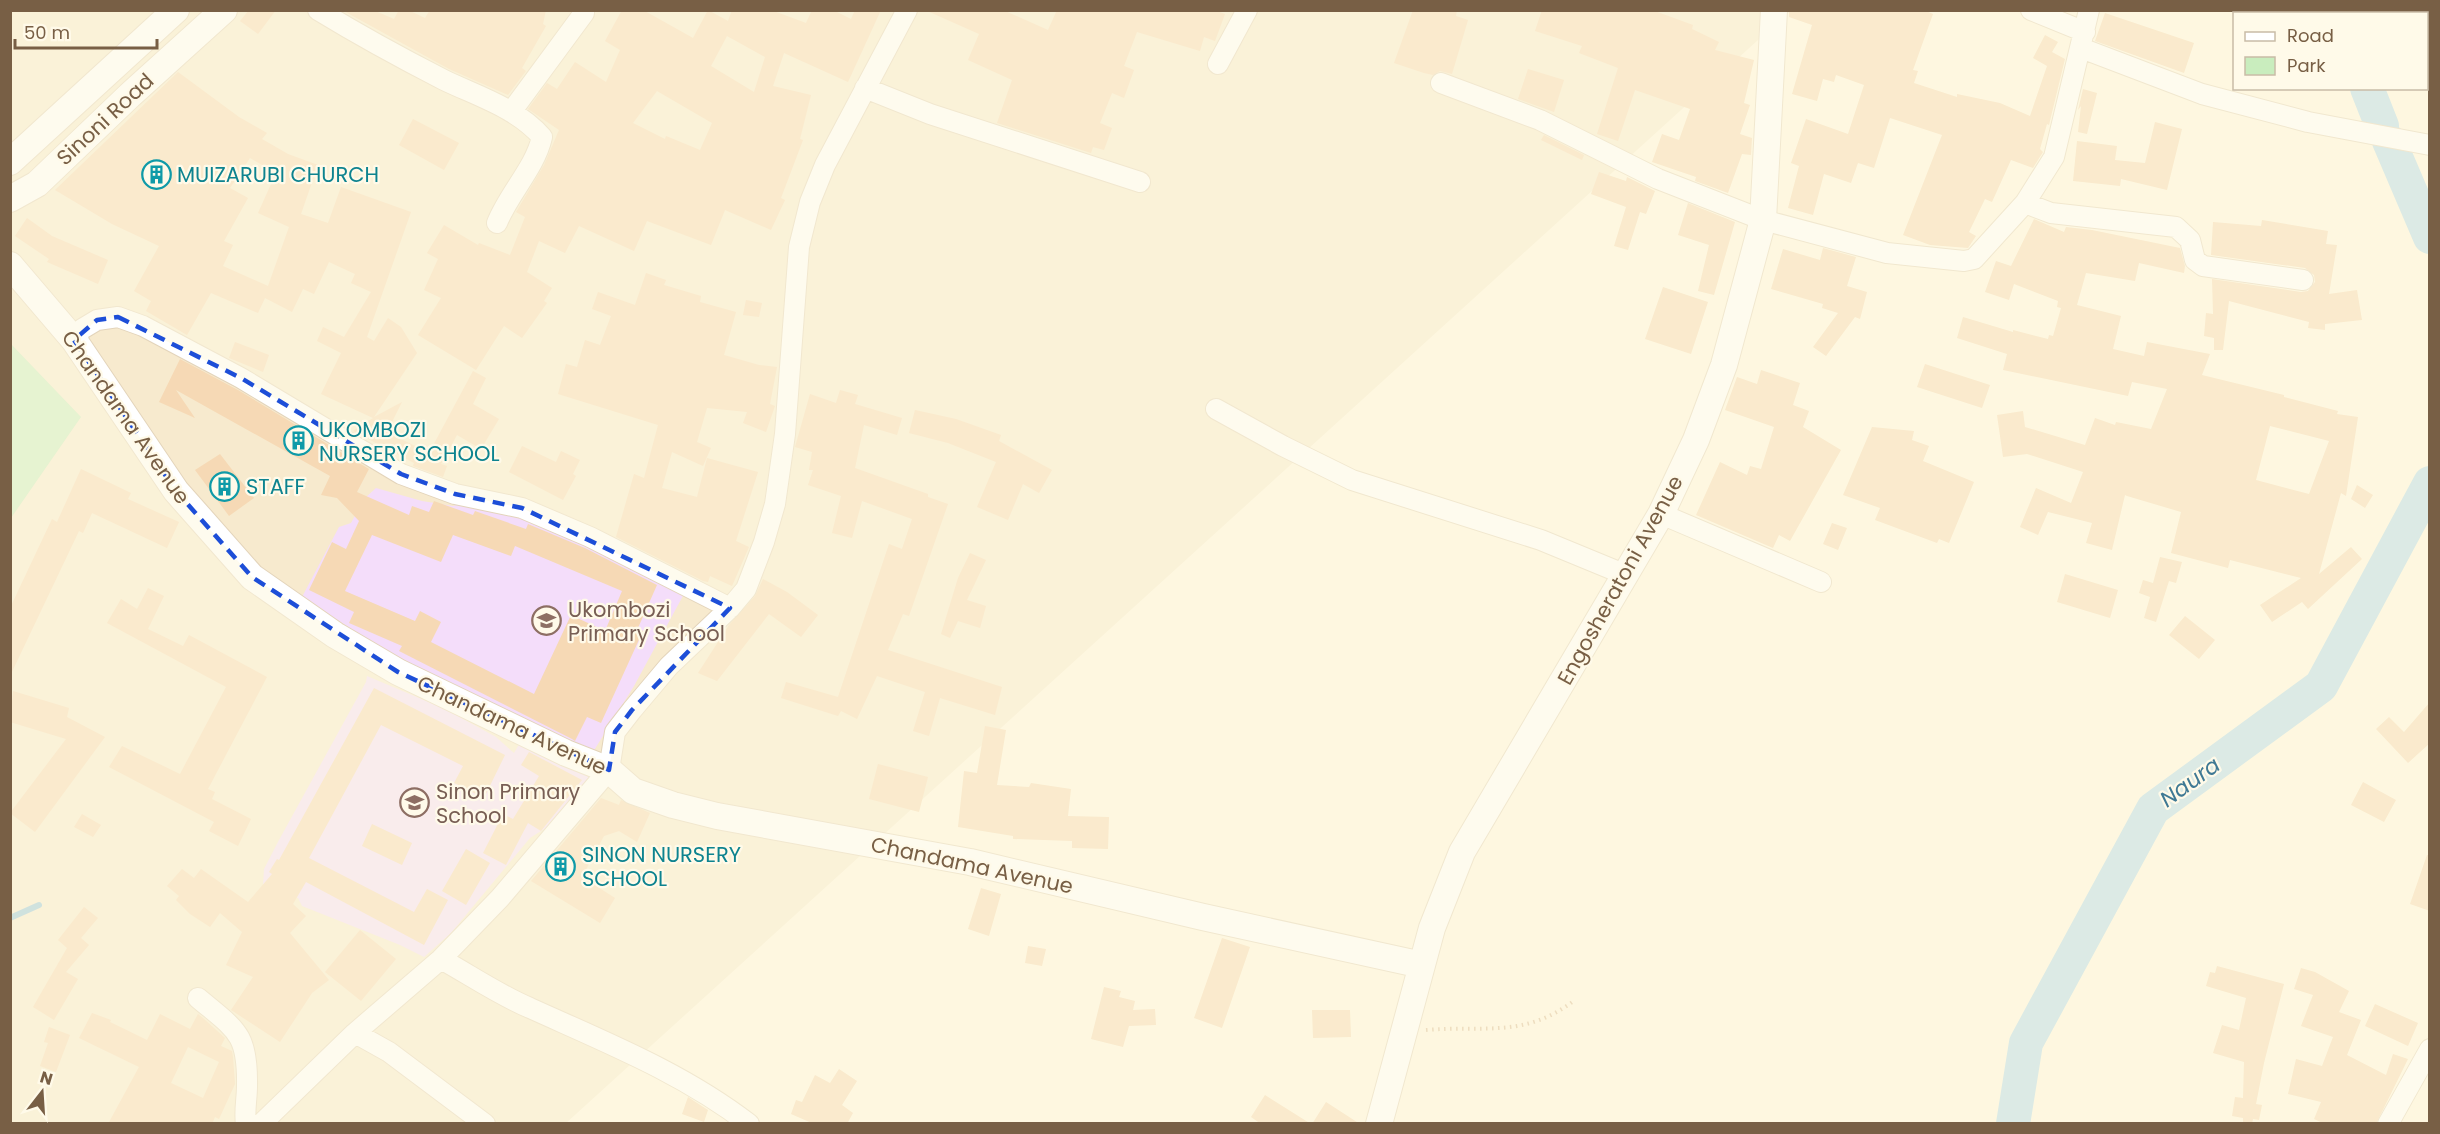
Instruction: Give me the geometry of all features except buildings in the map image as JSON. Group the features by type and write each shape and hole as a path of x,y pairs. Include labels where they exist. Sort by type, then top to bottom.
{"street":[{"name":"Sinoni Road","path":"10,162 176,10"},
{"name":"Sinoni Road","path":"10,199 37,184 129,94 224,10"},
{"path":"318,10 442,79 511,112 532,126 542,137 539,151 503,208 497,223"},
{"path":"261,1124 355,1033 441,959 500,897 609,770 615,732 626,718 669,666 730,608 746,589 775,504 785,434 799,247 810,202 865,88 907,10"},
{"path":"1218,64 1247,10"},
{"name":"Engosheratoni Avenue","path":"1379,1124 1422,965 1448,885 1477,821 1662,514 1696,440 1724,365 1762,220 1774,10"},
{"path":"2031,10 2083,40 2202,93 2308,122 2430,145"},
{"path":"1442,83 1540,120 1658,179 1762,220 1887,253 1964,261 1974,259 2025,203 2054,157 2089,10"},
{"path":"511,112 584,13"},
{"path":"865,88 930,114 1140,182"},
{"path":"2025,203 2051,213 2176,227 2190,240 2195,260 2203,266 2303,280"},
{"name":"Chandama Avenue","path":"10,265 74,340 176,491 252,577 335,635 398,672 566,753 609,770 633,790 673,805 717,816 970,862 1203,917 1422,965"},
{"path":"74,340 82,329 97,320 118,317 143,326 240,378 401,474 455,494 522,508 590,537 730,608"},
{"path":"1216,409 1352,480 1541,540 1626,575"},
{"path":"1662,514 1821,582"},
{"path":"441,959 528,1007 579,1028 663,1069 722,1103 749,1124"},
{"path":"198,998 232,1027 243,1042 248,1057 246,1124"},
{"path":"355,1033 389,1052 439,1092 485,1124"},
{"path":"2388,1124 2430,1049"}],"path":[{"path":"1404,1032 1460,1027 1514,1028 1558,1013 1575,1000"}],"highlighted area":[{"path":"118,317 241,378 401,474 455,494 522,508 730,608 632,710 615,732 609,770 398,672 252,577 176,491 74,340 97,320"}],"shaded area":[{"path":"10,11 1790,11 565,1124 11,1123"},
{"name":"Ukombozi Primary School","path":"376,488 422,501 453,506 462,503 536,518 684,594 634,686 593,752 522,725 387,652 302,597 339,527 351,523 364,499"},
{"name":"Sinon Primary School","path":"367,676 445,709 496,737 514,753 522,739 594,780 563,817 530,838 451,933 424,957 400,945 302,906 298,898 263,885 264,869 366,682"}],"green space":[{"path":"11,344 81,417 11,518"}],"waterway":[{"path":"2368,90 2382,126"},
{"name":"Naura","path":"2389,141 2430,237"},
{"name":"Naura","path":"2013,1124 2026,1043 2153,809 2321,686 2430,483"},
{"path":"10,918 39,905"}],"place":[{"name":"MUIZARUBI CHURCH","path":"156,174"},
{"name":"UKOMBOZI NURSERY SCHOOL","path":"298,441"},
{"name":"STAFF","path":"225,486"},
{"name":"Ukombozi Primary School","path":"547,621"},
{"name":"Sinon Primary School","path":"415,803"},
{"name":"SINON NURSERY SCHOOL","path":"561,866"}]}
